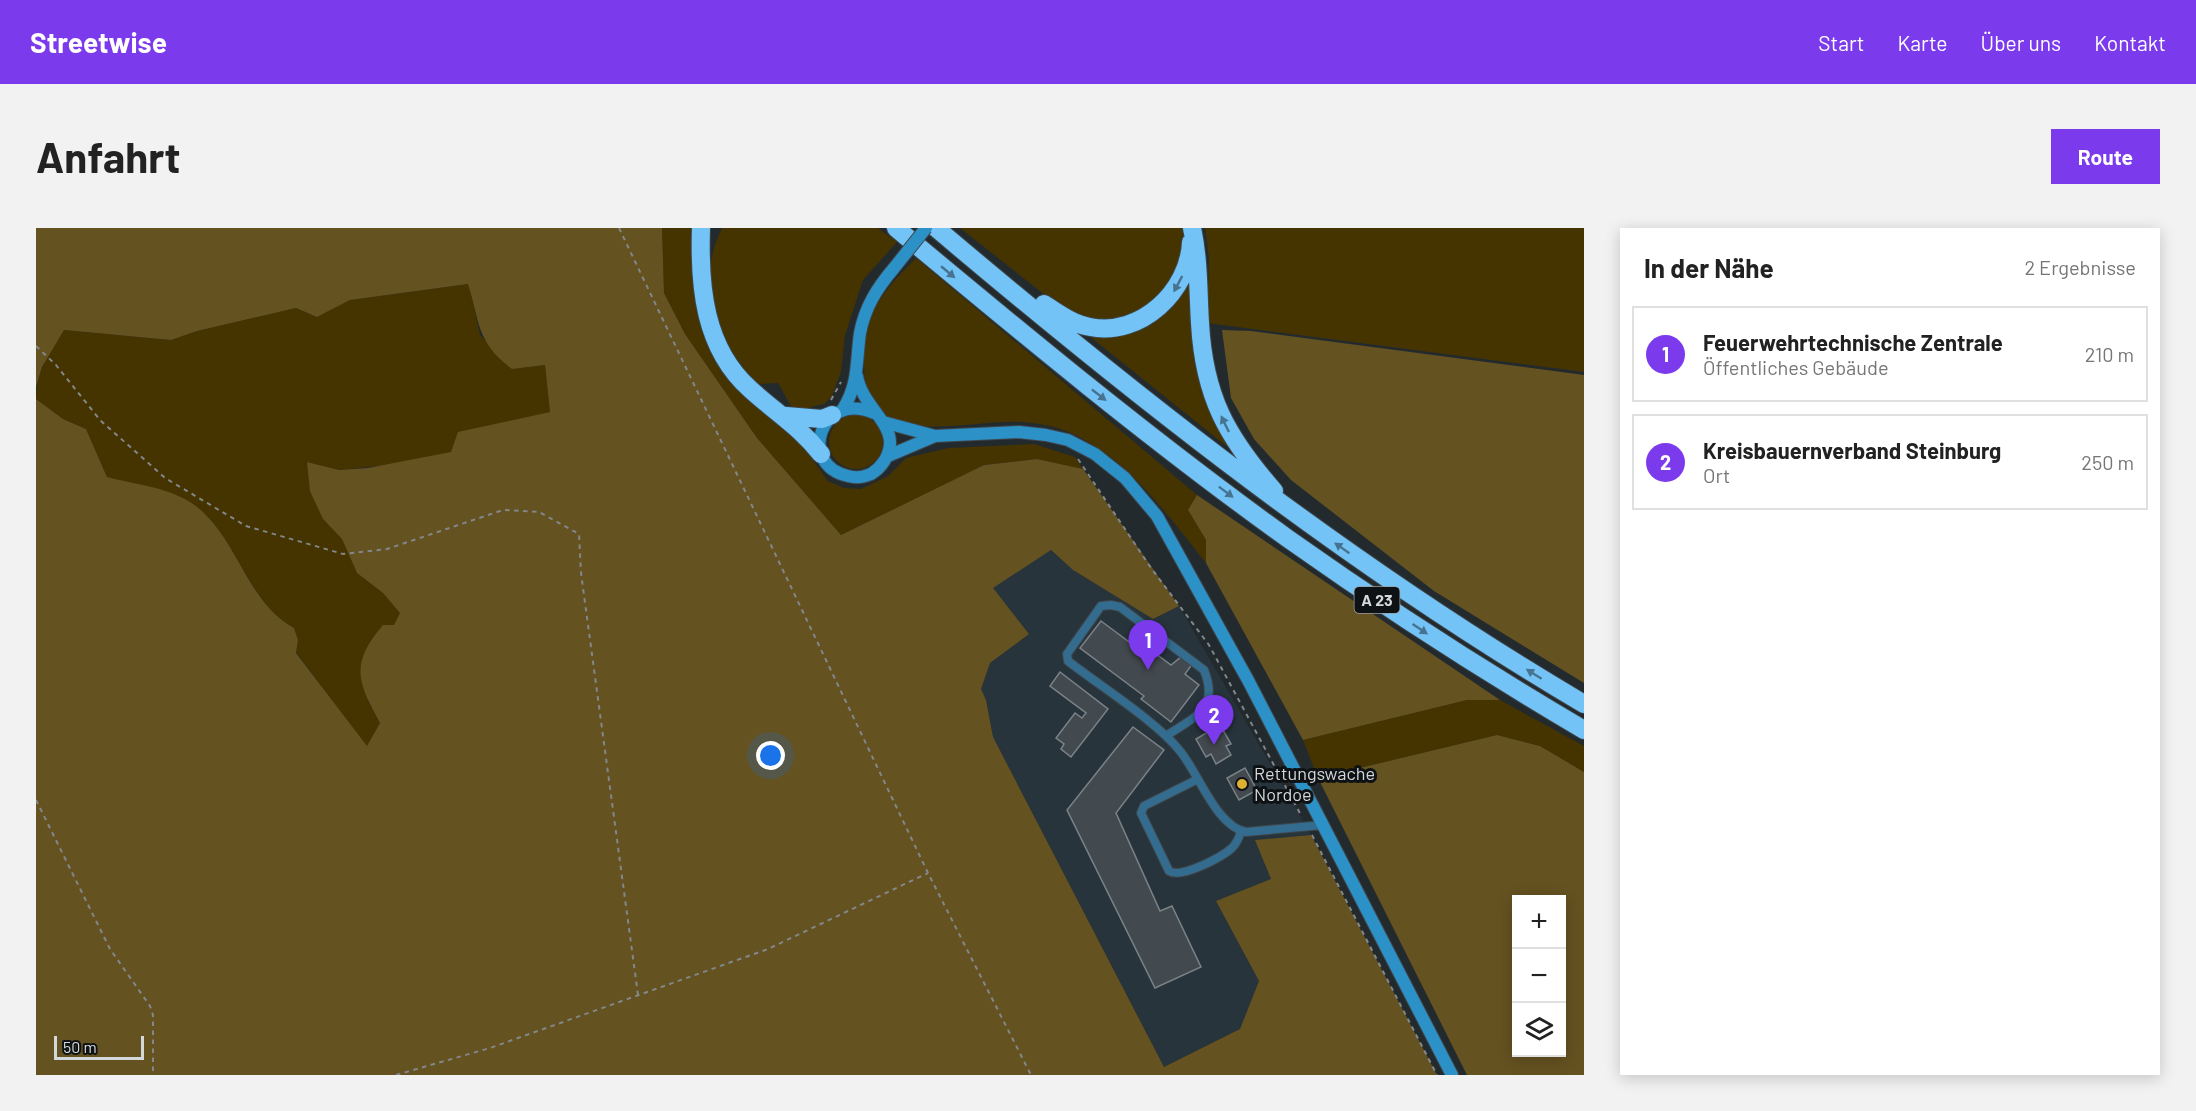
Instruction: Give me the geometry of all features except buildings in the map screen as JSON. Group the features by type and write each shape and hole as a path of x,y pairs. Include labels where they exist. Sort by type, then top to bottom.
{"highway":[{"path":"700,228 699,268 707,314 715,340 730,366 749,389 786,416 821,454"},
{"path":"699,268 715,228"},
{"name":"A 23","path":"936,228 1192,437 1299,519 1439,616 1584,704"},
{"path":"970,256 1068,319 1091,327 1115,327 1137,321 1169,299 1179,284 1188,261 1191,228"},
{"path":"1191,228 1197,253 1202,345 1207,379 1217,408 1231,437 1299,519"},
{"name":"A 23","path":"897,230 1041,350 1287,537 1428,634 1584,730"},
{"path":"786,416 810,419 838,412"}],"main road":[{"path":"884,422 890,444 888,456 880,468 868,475 854,478 840,475 828,466 821,454 821,433 852,396 866,309 876,289 926,228"},
{"path":"857,376 862,396 874,413 884,422 935,436 1019,432 1068,440 1095,454 1125,478 1161,524 1249,682 1452,1075"},
{"path":"838,412 854,407 874,413"},
{"path":"888,456 935,436"}],"lane":[{"path":"1166,736 1199,714 1208,703 1209,682 1204,670 1120,607 1101,606 1067,654 1068,661 1166,736 1180,752 1226,821 1241,831 1323,825"},
{"path":"1198,779 1144,806 1141,813 1169,871 1174,874 1183,874 1231,849 1241,831"}],"path":[{"path":"619,228 928,873 1031,1075"},
{"path":"36,346 56,365 100,420 165,478 246,526 343,554 387,549 502,510 539,512 579,534 582,573 638,995"},
{"path":"36,800 110,949 150,1006 153,1015 153,1075"},
{"path":"396,1075 490,1048 768,949 928,873"}],"shaded area":[{"path":"36,228 662,228 664,293 685,334 757,438 841,535 984,465 1037,459 1083,469 1179,606 1153,619 1073,570 1051,550 993,588 1029,634 990,663 981,689 986,700 993,737 1164,1067 1240,1029 1259,981 1216,901 1271,879 1255,840 1311,835 1437,1075 36,1075 36,399 63,419 86,429 107,477 171,493 190,502 206,515 231,548 264,602 277,616 294,628 298,640 296,653 367,746 380,723 362,684 361,662 372,639 383,625 394,625 400,613 383,593 357,573 342,539 323,519 310,491 307,462 339,470 368,468 451,452 458,432 550,412 545,365 512,369 500,359 481,331 468,284 350,300 317,317 296,308 197,331 171,340 64,330 42,367 36,387"},
{"path":"662,228 693,228 691,263 700,319 793,433 828,481 844,488 861,489 888,476 906,458 948,448 1034,444 1075,457 1083,469 1037,459 984,465 841,535 757,438 685,334 664,293"},
{"path":"722,228 878,228 897,242 863,280 845,335 841,372 832,396 824,404 811,407 809,413 792,408 778,383 757,384 743,367 721,331 710,291 710,270 714,249"},
{"path":"960,228 1185,228 1184,254 1167,295 1137,315 1095,323 1069,314"},
{"path":"1205,228 1584,228 1584,372 1207,323 1209,258"},
{"path":"916,258 1197,495 1188,510 1206,540 1206,563 1162,508 1130,474 1112,458 1073,434 1047,425 1020,422 921,426 898,422 880,411 868,392 864,364 867,330 884,293"},
{"path":"1193,263 1195,318 1235,453 1083,331 1140,327 1171,307"},
{"path":"469,284 480,335 512,369 545,365 550,412 489,427 451,452 398,464 339,470 307,462 323,519 342,539 357,573 383,593 400,613 368,701 380,723 367,747 296,652 298,640 294,628 268,607 211,520 190,503 177,497 107,477 86,429 63,419 36,399 38,380 64,330 171,340 197,331 296,308 317,317 350,300"},
{"path":"1222,330 1251,331 1584,375 1584,683 1434,591 1291,480 1254,439 1231,398"},
{"path":"856,415 866,417 875,423 881,432 883,442 881,452 875,461 866,467 856,469 846,467 837,461 831,452 829,442 831,432 837,423 846,417"},
{"path":"1197,495 1500,700 1467,700 1303,740 1206,563 1206,540 1188,510"},
{"path":"1051,550 1073,570 1153,619 1179,606 1311,835 1256,840 1271,879 1216,901 1259,981 1240,1029 1164,1067 993,737 986,700 981,689 990,663 1029,634 992,588"},
{"path":"1467,700 1500,700 1584,746 1584,772 1540,746 1497,735 1318,778 1303,740"},
{"path":"1497,735 1540,746 1584,772 1584,1075 1467,1075 1318,778"}],"place":[{"name":"Feuerwehrtechnische Zentrale","path":"1148,670"},
{"name":"Kreisbauernverband Steinburg","path":"1214,745"},
{"name":"Rettungswache Nordoe","path":"1242,784"}]}
